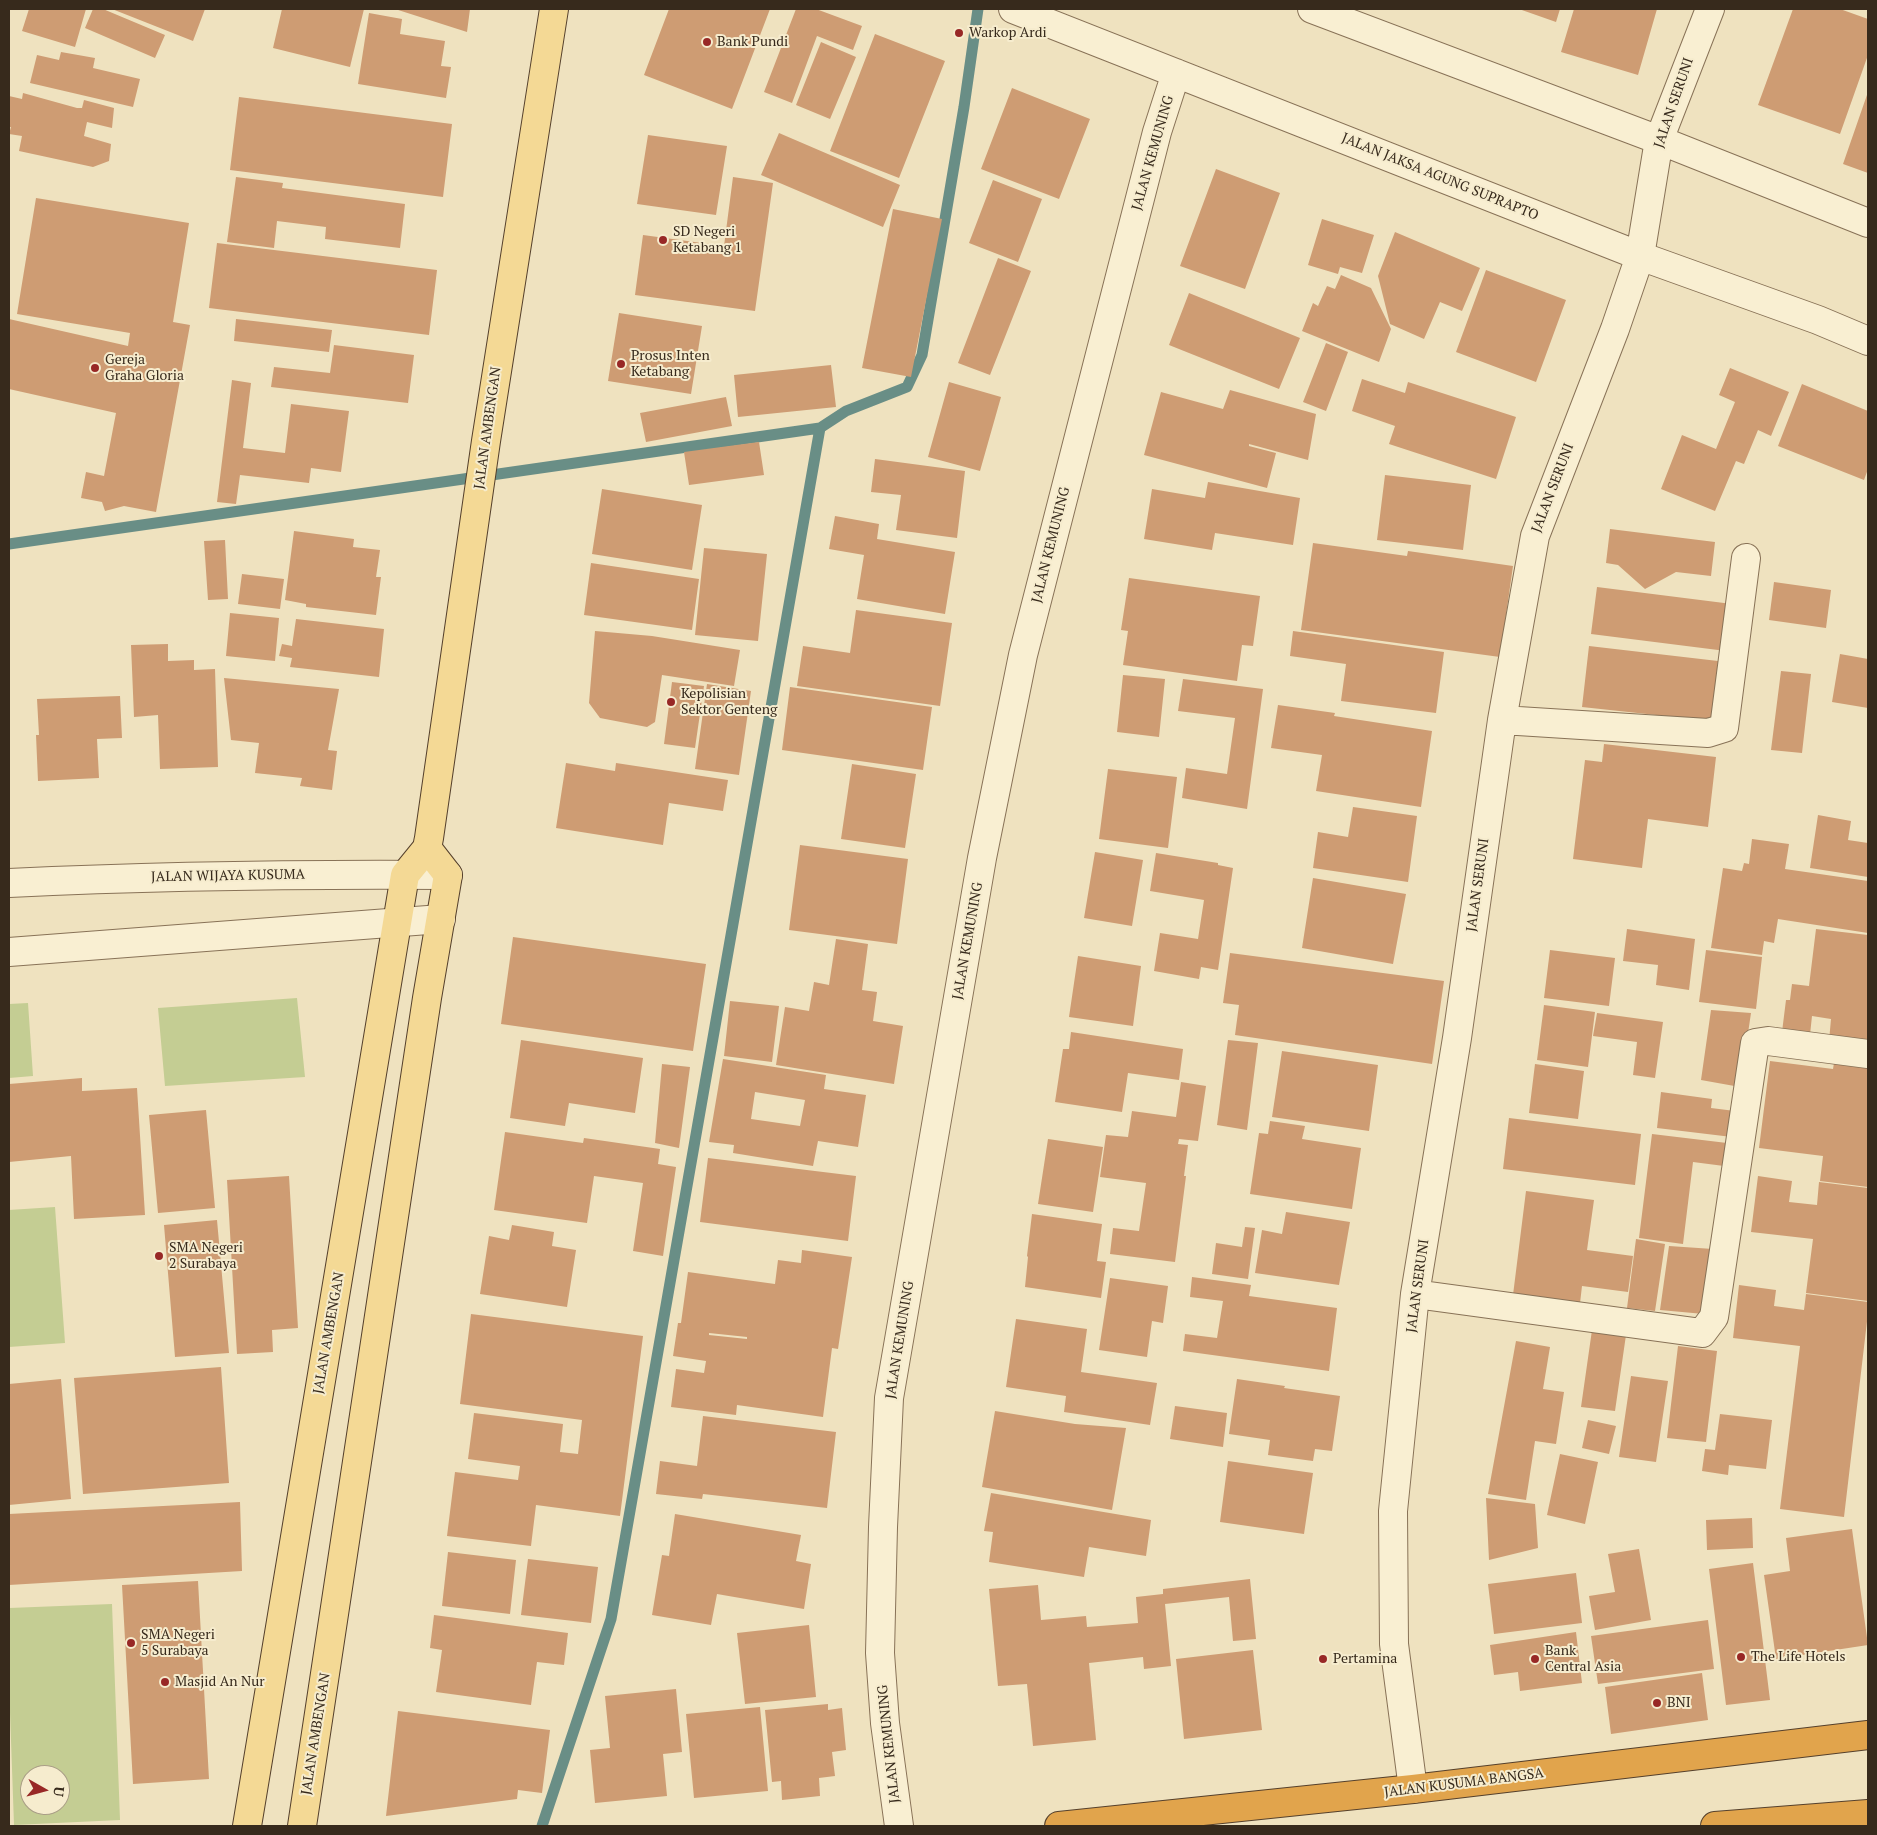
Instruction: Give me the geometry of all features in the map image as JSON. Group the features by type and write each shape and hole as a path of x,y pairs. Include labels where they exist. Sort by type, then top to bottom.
{"highway":[{"name":"JALAN KUSUMA BANGSA","path":"1059,1826 1100,1824 1413,1789 1868,1735"},
{"path":"1715,1826 1868,1814"}],"main road":[{"name":"JALAN AMBENGAN","path":"247,1826 405,875 427,848 486,441 554,9"},
{"path":"427,848 448,875"},
{"name":"JALAN AMBENGAN","path":"302,1826 427,998 448,875"}],"street":[{"name":"JALAN JAKSA AGUNG SUPRAPTO","path":"1013,9 1640,256 1818,320 1868,341"},
{"path":"1312,9 1659,140 1868,223"},
{"name":"JALAN SERUNI","path":"1413,1789 1394,1644 1393,1511 1415,1294 1457,1038 1502,720 1535,536 1615,329 1640,256 1659,140 1710,9"},
{"name":"JALAN KEMUNING","path":"899,1826 885,1723 880,1653 889,1398 982,858 1023,655 1157,132 1176,73"},
{"path":"1502,720 1708,733 1724,728 1746,558"},
{"name":"JALAN WIJAYA KUSUMA","path":"9,882 97,879 448,875"},
{"path":"9,952 441,918"},
{"path":"1415,1294 1702,1333 1714,1317 1755,1043 1768,1041 1868,1054"}],"green space":[{"path":"297,998 305,1077 165,1086 158,1008"},
{"path":"28,1003 33,1076 9,1078 9,1004"},
{"path":"55,1207 65,1343 9,1347 9,1210"},
{"path":"112,1604 120,1820 14,1825 9,1684 9,1608"}],"building":[{"path":"29,9 86,9 75,47 22,31"},
{"path":"93,9 103,9 165,35 155,58 85,28"},
{"path":"112,9 205,9 193,41"},
{"path":"282,9 364,9 350,67 273,48"},
{"path":"395,9 470,9 467,32"},
{"name":"Bank Pundi","path":"669,9 770,9 732,109 644,75"},
{"path":"796,9 816,9 862,26 853,50 817,36 792,103 764,92"},
{"path":"1519,9 1560,9 1556,22"},
{"path":"1574,9 1657,9 1638,75 1561,52"},
{"path":"1793,9 1840,9 1868,19 1868,55 1840,134 1758,105"},
{"path":"369,13 402,19 400,34 445,41 441,66 451,67 446,98 358,84"},
{"path":"875,34 945,61 899,178 830,151"},
{"path":"821,42 856,57 830,119 796,105"},
{"path":"61,52 95,58 93,68 140,79 133,107 30,83 37,55 59,60"},
{"path":"1012,88 1090,119 1059,199 981,169"},
{"path":"1868,92 1868,173 1843,164"},
{"path":"23,93 77,108 82,108 84,100 114,108 112,128 87,122 84,136 111,144 109,161 93,167 19,151 22,136 9,134 11,127 9,127 9,96 22,99"},
{"path":"239,97 452,124 443,197 230,170"},
{"path":"779,133 900,185 883,227 761,175"},
{"path":"648,135 727,146 716,215 637,204"},
{"path":"1216,169 1280,193 1245,289 1180,266"},
{"path":"236,177 283,183 282,188 405,204 400,248 325,239 326,227 277,221 274,248 227,242"},
{"name":"SD Negeri Ketabang 1","path":"733,177 773,183 755,311 635,295 643,235 724,246"},
{"path":"993,180 1042,199 1018,262 969,243"},
{"name":"Gereja Graha Gloria","path":"36,198 189,223 173,322 190,325 156,512 124,506 105,511 102,502 81,498 86,472 104,476 116,413 9,389 9,319 128,346 130,333 17,314"},
{"path":"893,209 942,219 911,377 862,368"},
{"path":"1322,219 1374,235 1362,273 1340,267 1338,274 1308,265"},
{"path":"1395,232 1480,268 1462,311 1440,302 1424,339 1390,324 1378,276"},
{"path":"217,243 437,270 429,335 209,308"},
{"path":"998,258 1031,271 990,375 958,363"},
{"path":"1486,270 1566,300 1536,382 1456,352"},
{"path":"1341,275 1371,288 1391,329 1379,362 1302,331 1313,303 1318,306 1327,286 1335,289"},
{"path":"1189,293 1300,338 1279,389 1169,345"},
{"path":"619,313 702,326 691,394 608,381"},
{"path":"236,319 332,330 329,352 234,341"},
{"path":"1326,343 1348,352 1326,411 1303,402"},
{"path":"334,345 414,355 408,403 271,387 274,367 330,373"},
{"path":"831,365 836,407 738,417 734,375"},
{"path":"1730,368 1789,392 1771,436 1758,430 1744,464 1736,461 1715,511 1661,489 1682,435 1716,449 1735,402 1719,395"},
{"path":"1362,379 1405,393 1408,382 1516,417 1496,479 1389,444 1395,426 1352,411"},
{"path":"232,380 251,383 243,448 285,453 291,404 349,411 341,472 311,468 309,483 240,475 236,504 217,502"},
{"path":"949,382 1001,397 980,471 928,457"},
{"path":"1802,384 1868,411 1868,469 1864,480 1778,446"},
{"path":"1230,390 1316,414 1308,460 1249,444 1249,446 1276,453 1267,488 1144,455 1161,392 1223,409"},
{"path":"726,397 732,426 646,442 640,413"},
{"path":"759,442 764,475 689,485 684,452"},
{"path":"875,459 965,471 957,538 896,530 901,495 871,492"},
{"path":"1385,475 1471,485 1463,550 1377,540"},
{"path":"1208,482 1300,498 1293,545 1215,533 1212,550 1144,539 1152,489 1205,498"},
{"path":"602,489 702,505 692,570 592,554"},
{"path":"835,516 879,524 877,539 955,552 945,614 857,599 864,555 829,549"},
{"path":"1610,529 1715,542 1711,576 1676,572 1645,589 1618,565 1606,563"},
{"path":"294,531 354,539 353,547 380,550 376,577 381,577 376,615 306,607 306,604 285,600"},
{"path":"225,540 228,599 208,600 204,541"},
{"path":"1313,543 1407,556 1408,551 1513,566 1500,657 1301,630"},
{"path":"704,548 767,554 758,641 695,635"},
{"path":"591,563 699,579 692,630 584,615"},
{"path":"242,574 284,579 280,609 238,604"},
{"path":"1129,578 1260,596 1253,646 1242,645 1237,681 1123,665 1128,631 1121,630"},
{"path":"1774,582 1831,590 1826,628 1769,620"},
{"path":"1597,587 1732,604 1726,651 1591,634"},
{"path":"856,610 952,623 940,706 797,686 803,646 850,653"},
{"path":"230,613 279,618 275,661 226,656"},
{"path":"296,619 384,629 379,677 290,667 292,658 279,656 282,644 292,646"},
{"path":"595,631 652,636 740,650 734,686 662,675 655,722 647,727 600,718 589,703"},
{"path":"1293,631 1444,652 1436,713 1341,701 1346,664 1290,656"},
{"path":"168,644 168,661 194,660 194,670 215,669 218,767 160,769 158,715 134,717 131,645"},
{"path":"1589,646 1718,661 1712,721 1582,707"},
{"path":"1840,654 1868,659 1868,708 1832,702"},
{"path":"1781,671 1811,674 1802,753 1771,750"},
{"path":"1123,675 1165,679 1159,737 1117,732"},
{"path":"224,678 339,689 328,750 337,751 332,790 300,786 302,778 255,773 259,743 231,740"},
{"path":"1183,679 1263,689 1247,809 1182,798 1186,768 1227,774 1235,718 1178,711"},
{"path":"672,682 704,686 695,748 664,744"},
{"path":"707,684 751,691 739,775 695,769"},
{"path":"790,687 932,707 923,770 782,750"},
{"path":"120,696 122,738 97,739 99,778 38,781 36,735 39,735 37,699"},
{"path":"1278,705 1335,713 1334,716 1432,731 1421,807 1316,791 1322,755 1271,748"},
{"path":"1604,744 1716,757 1708,827 1648,819 1642,868 1573,859 1585,760 1602,762"},
{"path":"566,763 615,771 616,763 728,780 723,811 669,803 663,845 556,828"},
{"path":"852,764 916,774 905,848 841,839"},
{"path":"1108,769 1177,777 1168,848 1099,839"},
{"path":"1353,807 1417,816 1408,882 1313,868 1318,832 1348,837"},
{"path":"1818,815 1851,821 1848,840 1868,843 1868,877 1810,868"},
{"path":"1752,839 1789,844 1785,869 1868,881 1868,933 1778,919 1774,943 1764,941 1762,955 1711,948 1723,868 1742,871 1744,863 1749,864"},
{"path":"800,845 908,859 897,944 789,930"},
{"path":"1095,852 1143,860 1132,926 1084,918"},
{"path":"1156,853 1218,863 1218,865 1233,868 1218,970 1201,967 1199,979 1154,971 1160,933 1198,939 1204,900 1150,891"},
{"path":"1313,878 1406,894 1393,964 1302,948"},
{"path":"1627,929 1695,939 1689,990 1656,985 1658,965 1623,961"},
{"path":"1816,929 1868,935 1868,1046 1829,1041 1831,1019 1812,1016 1809,1044 1781,1040 1786,1000 1790,1000 1792,984 1809,986"},
{"path":"513,937 706,964 693,1051 501,1024"},
{"path":"836,939 868,944 862,990 877,992 873,1021 903,1026 894,1084 776,1065 785,1007 809,1011 814,982 829,985"},
{"path":"1550,950 1615,958 1609,1006 1544,998"},
{"path":"1706,950 1762,957 1756,1009 1699,1002"},
{"path":"1230,953 1444,981 1432,1064 1235,1035 1239,1005 1223,1003"},
{"path":"1078,956 1141,966 1133,1026 1069,1017"},
{"path":"730,1001 779,1006 772,1062 724,1056"},
{"path":"1544,1005 1595,1012 1588,1067 1537,1060"},
{"path":"1711,1010 1751,1013 1740,1087 1701,1080"},
{"path":"1597,1013 1663,1022 1655,1078 1633,1075 1637,1042 1593,1036"},
{"path":"1071,1032 1183,1049 1179,1080 1128,1073 1122,1112 1055,1102 1063,1049 1069,1049"},
{"path":"521,1040 643,1058 635,1113 569,1103 565,1126 510,1118"},
{"path":"1228,1040 1258,1043 1247,1130 1217,1125"},
{"path":"1282,1051 1378,1065 1369,1131 1272,1117"},
{"path":"723,1059 826,1075 824,1089 866,1095 858,1147 818,1141 813,1166 733,1153 734,1145 709,1142","holes":["755,1092 805,1100 800,1126 751,1119"]},
{"path":"1770,1061 1833,1069 1834,1063 1868,1067 1868,1187 1820,1181 1823,1156 1759,1148"},
{"path":"662,1064 690,1067 679,1148 655,1143"},
{"path":"1535,1064 1584,1071 1578,1119 1529,1113"},
{"path":"82,1078 82,1091 137,1088 145,1215 74,1219 71,1156 9,1162 9,1084"},
{"path":"1181,1082 1206,1086 1198,1141 1179,1139 1178,1144 1188,1145 1175,1262 1110,1254 1113,1228 1139,1231 1146,1183 1100,1177 1106,1135 1128,1137 1132,1111 1176,1117"},
{"path":"1661,1092 1712,1099 1711,1108 1735,1111 1732,1137 1657,1128"},
{"path":"206,1110 215,1208 158,1213 149,1115"},
{"path":"1509,1118 1641,1134 1635,1185 1503,1169"},
{"path":"1270,1121 1305,1126 1302,1139 1361,1148 1352,1209 1250,1194 1259,1133 1268,1134"},
{"path":"505,1132 583,1143 584,1138 660,1149 658,1164 676,1167 663,1256 633,1251 643,1183 594,1176 587,1223 494,1210"},
{"path":"1652,1134 1727,1143 1724,1166 1693,1162 1683,1244 1639,1238"},
{"path":"1048,1139 1103,1147 1093,1212 1038,1204"},
{"path":"708,1158 856,1176 848,1241 700,1222"},
{"path":"289,1176 298,1328 272,1330 273,1352 237,1354 227,1180"},
{"path":"1758,1176 1792,1181 1789,1202 1817,1205 1819,1182 1868,1188 1868,1301 1806,1293 1813,1239 1751,1232"},
{"path":"1526,1191 1594,1200 1587,1250 1633,1256 1628,1292 1582,1286 1579,1312 1512,1303"},
{"path":"1286,1212 1350,1222 1339,1285 1255,1273 1262,1230 1282,1234"},
{"path":"1032,1214 1102,1224 1097,1261 1106,1262 1101,1298 1025,1287"},
{"path":"217,1220 229,1353 175,1357 164,1225"},
{"path":"512,1225 554,1232 552,1246 576,1250 567,1307 480,1294 489,1236 509,1240"},
{"path":"1245,1227 1255,1228 1248,1279 1212,1274 1216,1243 1242,1247"},
{"path":"1636,1239 1665,1244 1655,1311 1627,1308"},
{"path":"1669,1246 1713,1249 1704,1314 1660,1310"},
{"path":"802,1250 852,1257 838,1349 832,1348 823,1417 737,1405 736,1415 671,1407 676,1369 704,1373 706,1361 673,1356 678,1323 681,1323 688,1272 775,1284 778,1260 801,1263","holes":["709,1333 747,1337 747,1339 709,1335"]},
{"path":"1192,1277 1251,1285 1249,1296 1337,1308 1329,1371 1183,1351 1185,1334 1217,1338 1223,1301 1190,1297"},
{"path":"1110,1278 1168,1286 1163,1323 1152,1321 1147,1357 1099,1350"},
{"path":"1739,1285 1776,1290 1774,1306 1804,1310 1806,1294 1868,1302 1844,1517 1780,1509 1800,1346 1733,1338"},
{"path":"471,1314 643,1336 620,1516 536,1505 531,1546 447,1536 455,1472 518,1480 520,1466 468,1459 474,1413 563,1424 560,1452 578,1454 582,1420 460,1404"},
{"path":"1016,1319 1087,1329 1081,1372 1157,1383 1150,1425 1064,1412 1066,1396 1006,1387"},
{"path":"1592,1330 1626,1335 1615,1411 1581,1407"},
{"path":"1516,1341 1550,1347 1543,1389 1564,1392 1556,1444 1535,1441 1526,1500 1488,1494"},
{"path":"1678,1346 1717,1351 1706,1442 1667,1438"},
{"path":"221,1367 229,1483 83,1494 74,1378"},
{"path":"1631,1376 1668,1381 1656,1462 1619,1457"},
{"path":"61,1379 71,1499 9,1505 9,1384"},
{"path":"1237,1379 1340,1396 1332,1451 1315,1449 1313,1461 1268,1455 1270,1440 1229,1434"},
{"path":"1175,1406 1227,1413 1223,1447 1170,1439"},
{"path":"995,1411 1075,1424 1126,1428 1112,1510 982,1487"},
{"path":"1720,1414 1772,1420 1766,1469 1729,1465 1728,1475 1702,1471 1705,1449 1715,1450"},
{"path":"703,1416 836,1432 827,1508 703,1494 702,1499 656,1494 660,1461 697,1466"},
{"path":"1588,1420 1616,1426 1609,1454 1582,1448"},
{"path":"1560,1454 1598,1462 1585,1524 1547,1515"},
{"path":"1228,1461 1313,1473 1304,1534 1220,1522"},
{"path":"991,1493 1151,1520 1146,1556 1089,1547 1084,1577 989,1562 993,1532 984,1531"},
{"path":"1486,1498 1535,1504 1538,1548 1489,1560"},
{"path":"240,1502 242,1571 9,1585 9,1514"},
{"path":"675,1514 801,1535 796,1561 811,1564 804,1609 717,1594 711,1625 652,1615 662,1555 669,1556"},
{"path":"1752,1518 1753,1548 1707,1550 1706,1520"},
{"path":"1852,1529 1868,1645 1776,1659 1764,1575 1790,1571 1786,1538"},
{"path":"1639,1549 1651,1620 1595,1630 1589,1596 1615,1592 1608,1554"},
{"path":"448,1552 516,1560 510,1614 442,1606"},
{"path":"528,1559 598,1567 591,1623 521,1615"},
{"path":"1753,1563 1770,1700 1726,1705 1709,1569"},
{"path":"1576,1573 1582,1623 1494,1634 1488,1584"},
{"path":"1250,1579 1256,1639 1233,1641 1229,1597 1165,1604 1171,1666 1144,1669 1143,1657 1089,1663 1096,1740 1033,1746 1027,1684 998,1686 989,1589 1038,1585 1041,1620 1086,1616 1087,1627 1138,1623 1136,1597 1163,1594 1163,1589"},
{"name":"Masjid An Nur","path":"198,1581 209,1779 133,1784 122,1585"},
{"path":"434,1615 568,1633 564,1665 537,1662 531,1705 436,1692 442,1650 430,1648"},
{"path":"1708,1620 1714,1669 1598,1684 1591,1636"},
{"path":"809,1625 816,1697 745,1704 737,1633"},
{"name":"Bank Central Asia","path":"1576,1632 1582,1683 1520,1691 1518,1672 1494,1675 1490,1645"},
{"path":"1253,1650 1262,1730 1184,1739 1176,1659"},
{"name":"BNI","path":"1702,1673 1708,1720 1611,1734 1605,1687"},
{"path":"676,1689 682,1752 663,1754 667,1796 595,1803 590,1750 610,1748 605,1696"},
{"path":"828,1704 828,1710 842,1708 846,1750 832,1752 835,1776 819,1778 820,1796 782,1800 781,1781 772,1782 765,1710"},
{"path":"760,1707 768,1791 694,1798 686,1714"},
{"path":"398,1711 550,1730 542,1793 518,1790 517,1799 386,1816"}],"waterway":[{"path":"9,544 820,428 846,411 907,387 922,355 964,107 978,9"},
{"path":"542,1826 611,1619 820,428"}],"place":[{"name":"Warkop Ardi","path":"959,33"},
{"name":"Bank Pundi","path":"707,42"},
{"name":"SD Negeri Ketabang 1","path":"663,240"},
{"name":"Prosus Inten Ketabang","path":"621,364"},
{"name":"Gereja Graha Gloria","path":"95,368"},
{"name":"Kepolisian Sektor Genteng","path":"671,702"},
{"name":"SMA Negeri 2 Surabaya","path":"159,1256"},
{"name":"SMA Negeri 5 Surabaya","path":"131,1643"},
{"name":"The Life Hotels","path":"1741,1657"},
{"name":"Pertamina","path":"1323,1659"},
{"name":"Bank Central Asia","path":"1535,1659"},
{"name":"Masjid An Nur","path":"165,1682"},
{"name":"BNI","path":"1657,1703"}]}
